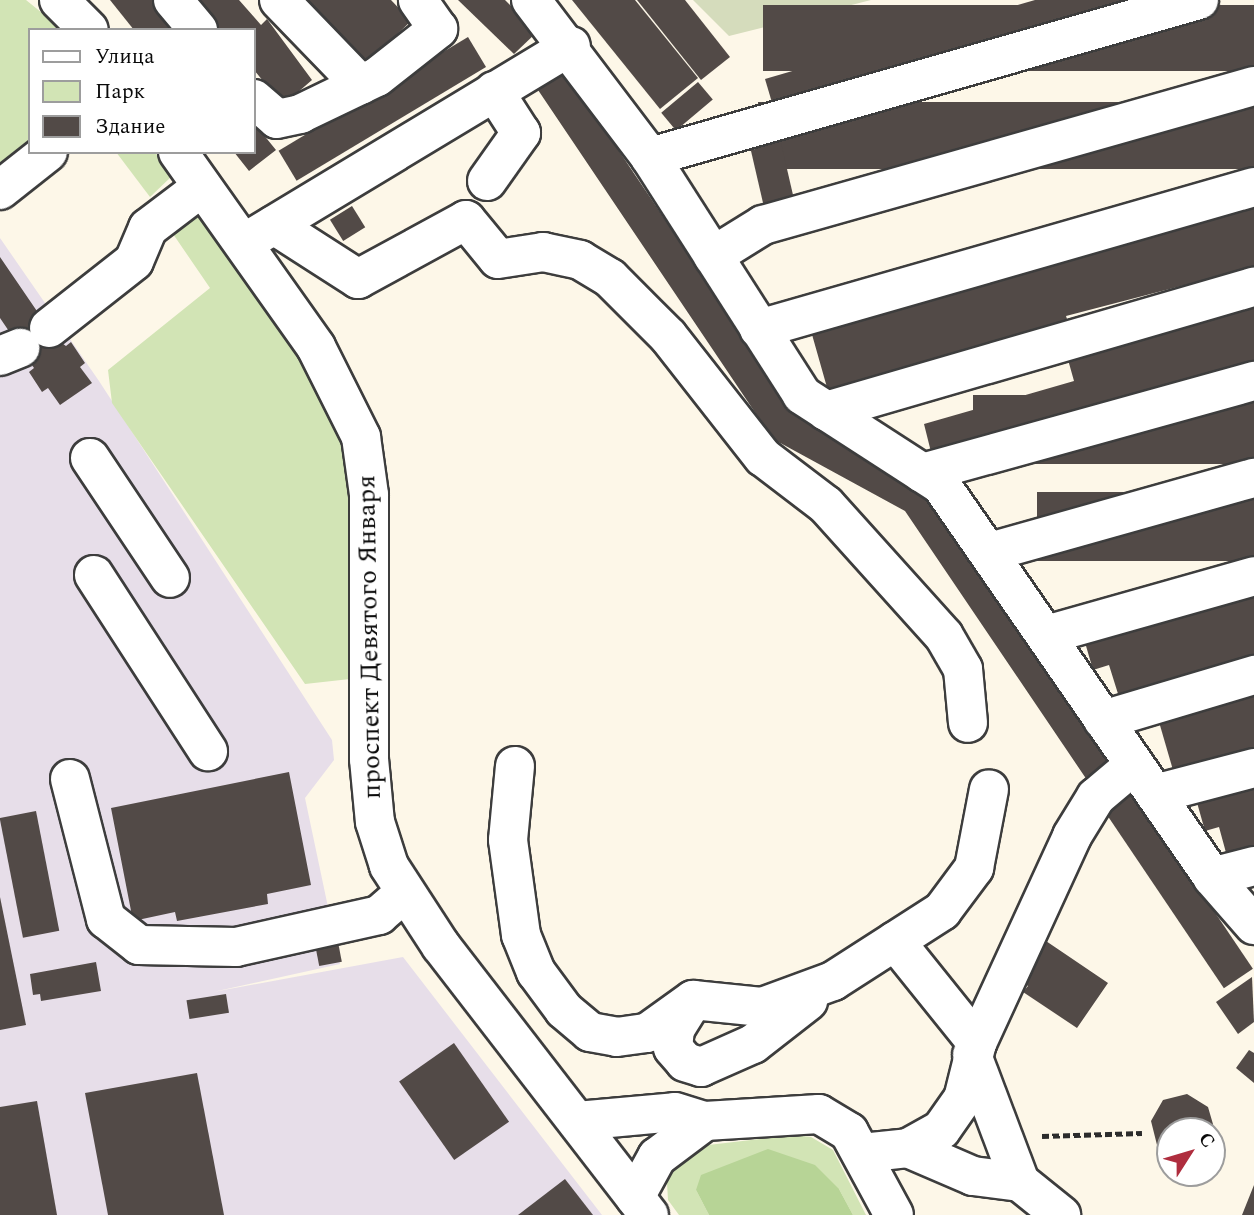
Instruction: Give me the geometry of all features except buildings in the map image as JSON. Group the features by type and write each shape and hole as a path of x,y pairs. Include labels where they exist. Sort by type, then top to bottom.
{"street":[{"path":"59,0 87,28"},
{"path":"173,0 196,28"},
{"path":"279,0 361,85"},
{"path":"256,101 277,119 300,114 361,85 422,47 438,29 418,0"},
{"path":"531,0 571,46 650,157 802,395 940,485 990,552 1212,877 1254,925"},
{"path":"650,157 1199,0"},
{"path":"259,234 571,46"},
{"path":"713,256 763,225 1254,86"},
{"path":"488,181 521,133 494,91"},
{"path":"0,190 45,154"},
{"name":"проспект Девятого Января","path":"179,154 202,187 259,234 335,377 361,437 369,495 372,796 381,845 404,893 642,1206"},
{"path":"23,344 134,261 148,228 202,187"},
{"path":"759,329 1254,187"},
{"path":"259,234 358,279 466,220 498,259 542,252 580,260 610,278 668,336 763,457 826,505 944,636 963,669 968,723"},
{"path":"826,411 1254,287"},
{"path":"922,473 1254,381"},
{"path":"90,458 170,578"},
{"path":"990,552 1254,478"},
{"path":"94,575 208,751"},
{"path":"1046,635 1254,576"},
{"path":"1103,720 1254,675"},
{"path":"515,766 508,839 522,935 536,972 564,1010 590,1032 617,1037 647,1034 693,1000 762,1007 833,981"},
{"path":"862,1153 908,1148 941,1130 963,1098 974,1049 1072,836 1096,797 1144,780 1254,768"},
{"path":"70,779 106,919 139,945 250,945 379,915 404,893"},
{"path":"693,1000 675,1029 673,1048 685,1062 701,1067 753,1044 833,981 942,911 974,869 989,789"},
{"path":"1212,877 1254,866"},
{"path":"895,941 974,1049 1020,1182"},
{"path":"577,1121 676,1112 705,1121 819,1114 849,1132 894,1215"},
{"path":"642,1206 657,1157 705,1121"},
{"path":"908,1148 973,1176 1020,1182 1061,1215"}],"shaded area":[{"path":"0,238 99,381 332,740 334,760 305,798 340,964 213,992 403,957 602,1215 0,1215"}],"green space":[{"path":"0,0 26,0 61,28 28,28 28,144 0,164"},
{"path":"693,0 871,0 729,36"},
{"path":"118,154 156,154 172,176 150,197"},
{"path":"196,211 302,360 338,429 351,499 350,679 305,684 112,403 108,370 210,288 171,231"},
{"path":"794,1135 811,1137 833,1150 866,1215 853,1215 839,1189 696,1190 709,1215 679,1215 668,1200 666,1166 691,1147"},
{"path":"768,1149 815,1165 839,1189 853,1215 709,1215 696,1190 701,1175"}]}
